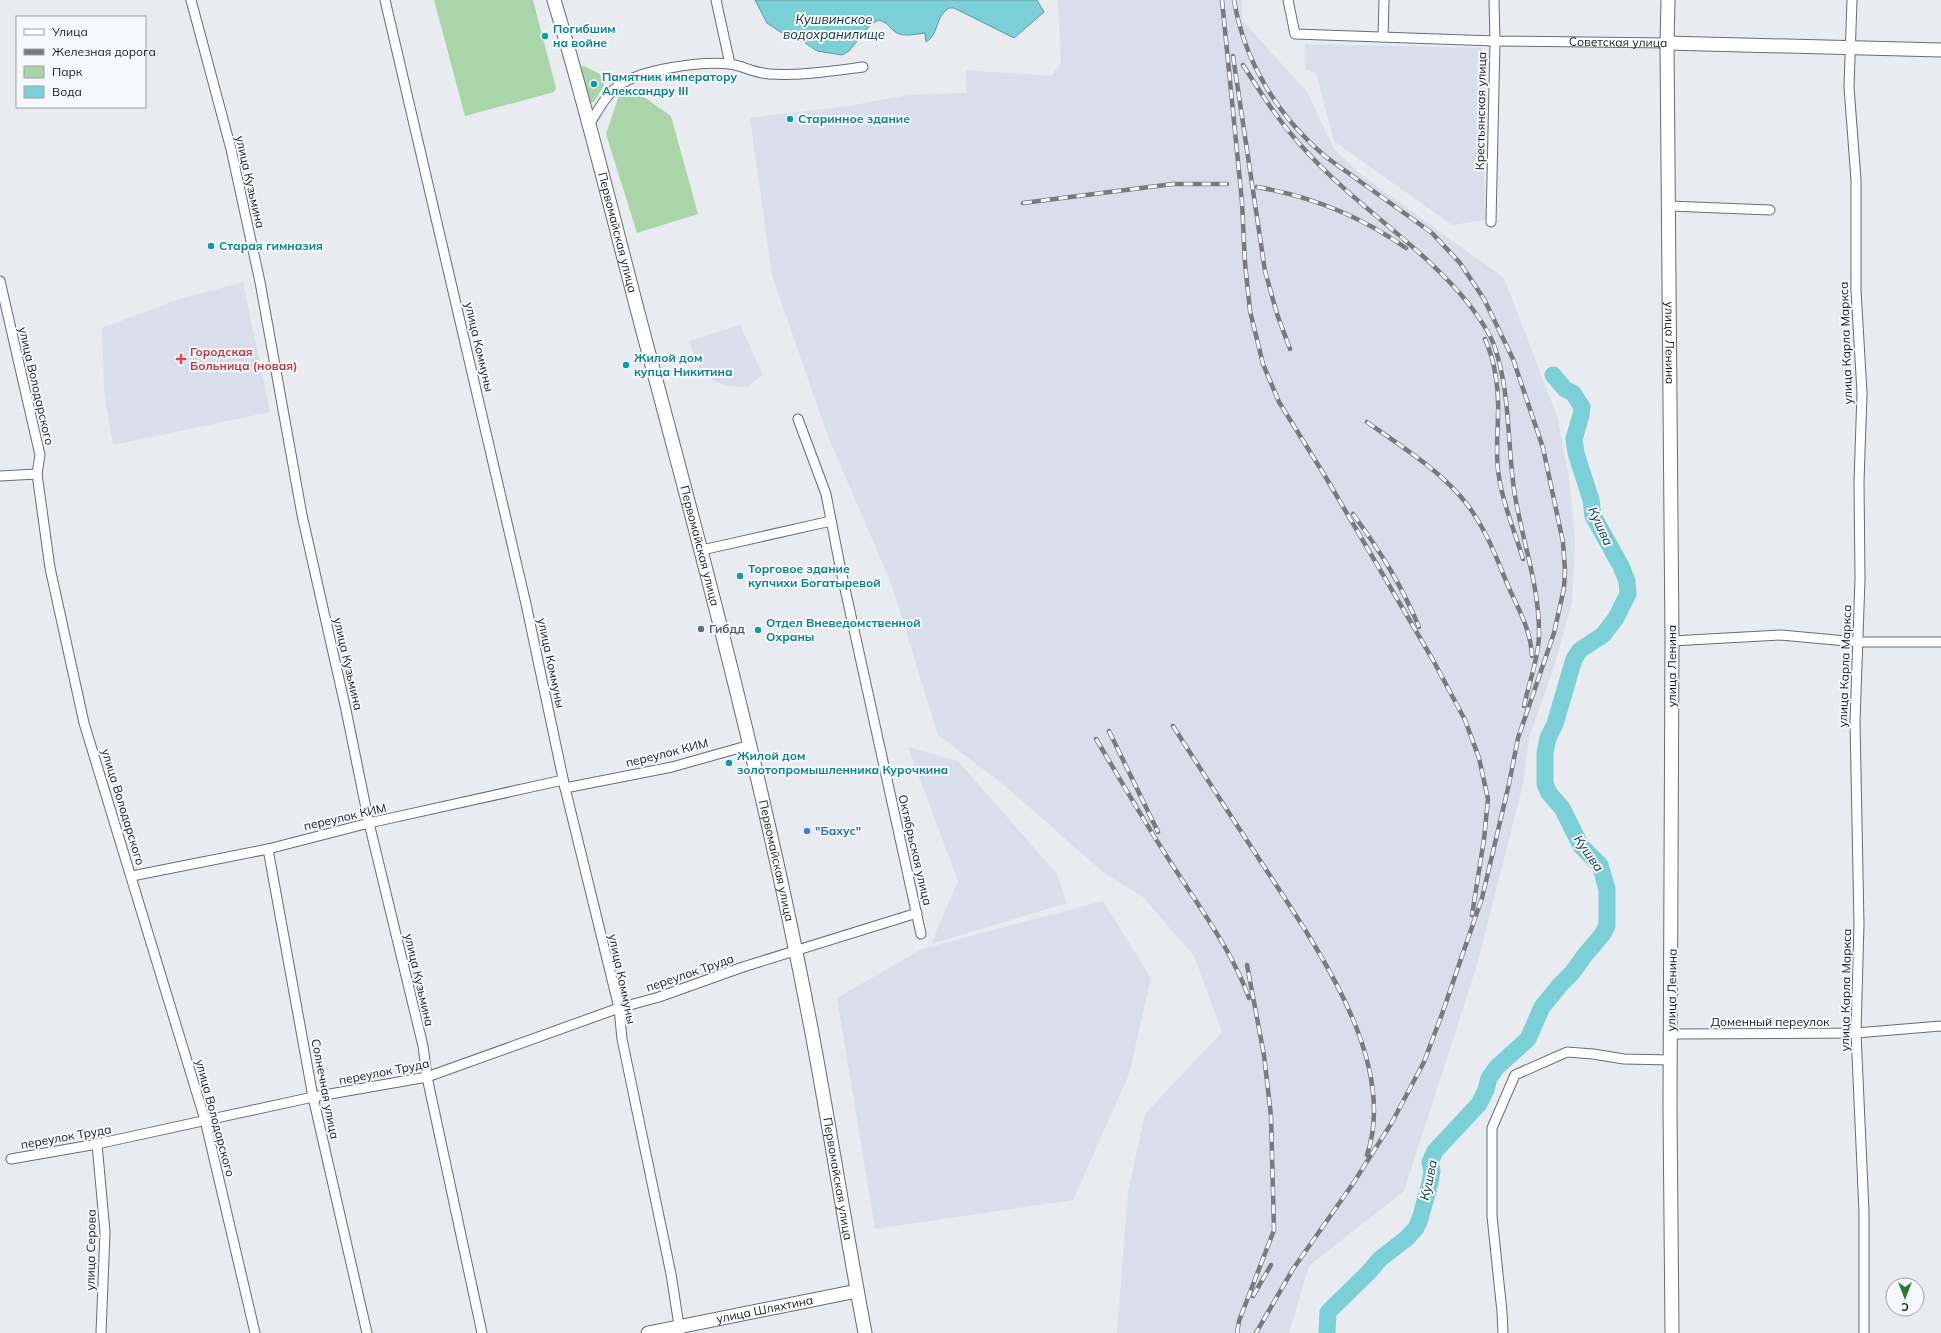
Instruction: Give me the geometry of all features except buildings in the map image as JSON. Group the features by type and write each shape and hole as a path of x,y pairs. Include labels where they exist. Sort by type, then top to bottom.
{"main road":[{"name":"Первомайская улица","path":"554,0 589,125 702,550 750,745 811,1027 865,1333"},
{"name":"улица Ленина","path":"1668,0 1667,43 1672,641 1672,1333"},
{"name":"Советская улица","path":"1667,43 1851,49 1941,50"},
{"name":"улица Шляхтина","path":"648,1333 680,1330 857,1291"}],"street":[{"name":"улица Кузьмина","path":"191,0 231,149 260,282 302,515 346,710 369,823 422,1046 427,1077 482,1333"},
{"name":"улица Коммуны","path":"385,0 526,604 564,784 619,1008 622,1039 671,1274 680,1330"},
{"path":"716,0 730,64"},
{"name":"Советская улица","path":"1288,0 1295,34 1495,41 1667,43"},
{"path":"1383,37 1384,0"},
{"name":"Крестьянская улица","path":"1491,222 1495,41 1494,0"},
{"name":"улица Карла Маркса","path":"1852,0 1850,87 1856,180 1856,290 1862,393 1859,482 1860,586 1855,721 1859,924 1856,1033 1864,1212 1864,1333"},
{"path":"589,125 609,95 629,80 688,65 730,64 767,74 829,71 862,67"},
{"path":"1669,206 1770,210"},
{"name":"улица Володарского","path":"0,281 40,455 36,474 50,568 84,723 132,876 205,1120 255,1333"},
{"name":"Октябрьская улица","path":"798,419 826,494 830,521 921,934"},
{"path":"0,476 36,474"},
{"path":"702,550 830,521"},
{"path":"1672,641 1781,635 1858,642 1941,642"},
{"name":"переулок КИМ","path":"132,876 268,849 369,823 564,784 672,767 750,745"},
{"name":"Солнечная улица","path":"268,849 313,1097 367,1333"},
{"name":"переулок Труда","path":"11,1159 97,1144 313,1097 427,1077 619,1008 659,998 743,967 917,914"},
{"name":"Доменный переулок","path":"1671,1034 1856,1033 1941,1026"},
{"path":"1503,1333 1492,1216 1492,1128 1515,1074 1567,1052 1624,1059 1671,1060"},
{"name":"улица Серова","path":"97,1144 105,1232 101,1333"}],"shaded area":[{"path":"1058,0 1242,0 1242,20 1307,92 1334,149 1359,173 1504,278 1557,416 1569,478 1575,541 1572,603 1552,673 1529,738 1523,784 1477,965 1404,1191 1309,1266 1289,1333 1117,1333 1128,1192 1145,1114 1222,1032 1194,956 1143,897 1104,873 1004,785 938,735 891,583 827,434 772,275 750,118 849,106 907,95 967,93 966,70 1051,76 1061,63"},
{"path":"1305,44 1482,48 1485,220 1452,225 1334,141 1316,73 1305,69"},
{"name":"Городская Больница (новая)","path":"243,282 270,412 113,445 104,390 102,328 180,299"},
{"path":"740,325 763,375 747,387 729,386 716,382 701,372 689,341"},
{"path":"908,747 958,761 1057,874 1067,903 931,944 958,881"},
{"path":"1103,901 1151,978 1129,1074 1073,1200 875,1229 837,998 922,949"}],"green space":[{"path":"434,0 533,0 556,88 554,92 465,116"},
{"path":"584,66 600,74 604,85 594,102 589,103 579,67"},
{"path":"635,91 671,116 698,214 637,233 606,134 619,95"}],"water":[{"name":"Кушвинское водохранилище","path":"755,0 1037,0 1044,12 1014,38 954,8 949,8 945,11 939,20 933,35 926,42 925,33 909,35 897,33 886,23 879,20 871,24 849,51 842,55 817,51 804,42 785,35 767,23"}],"waterway":[{"name":"Кушва","path":"1327,1333 1328,1312 1368,1273 1380,1259 1407,1238 1416,1228 1430,1183 1432,1171 1430,1162 1435,1151 1479,1104 1486,1090 1489,1078 1497,1067 1528,1039 1542,1007 1572,973 1602,935 1607,926 1607,889 1600,865 1581,846 1562,808 1549,793 1545,784 1545,753 1548,738 1555,724 1574,659 1580,650 1603,635 1616,618 1628,594 1627,581 1621,566 1593,516 1591,500 1576,453 1574,439 1582,407 1573,393 1565,389 1553,375"}],"railway":[{"path":"1222,0 1242,202 1245,263 1250,311 1263,364 1279,402 1325,476 1433,660 1465,720 1479,758 1488,799 1484,839 1472,915"},
{"path":"1234,0 1239,23 1255,66 1278,106 1293,124 1326,157 1432,233 1460,263 1484,299 1513,359 1543,448 1563,542 1565,570 1564,588 1554,633 1518,738 1509,784 1482,898 1424,1062 1391,1124 1352,1185 1293,1269 1256,1333"},
{"path":"1233,56 1265,271 1277,314 1290,349"},
{"path":"1243,65 1273,110 1298,142 1326,172 1450,282 1476,313 1493,342 1504,384 1512,478 1518,514 1534,583 1539,618 1537,654 1524,706"},
{"path":"1023,203 1173,184 1227,184"},
{"path":"1257,187 1296,196 1335,209 1372,227 1406,248"},
{"path":"1485,339 1494,366 1497,385 1497,453 1499,477 1506,508 1523,559"},
{"path":"1367,422 1428,466 1451,486 1469,507 1489,541 1527,629 1532,656"},
{"path":"1353,514 1389,568 1405,596 1419,627"},
{"path":"1173,726 1306,932 1327,967 1346,1004 1362,1042 1371,1081 1374,1119 1367,1155"},
{"path":"1109,731 1158,832"},
{"path":"1096,739 1154,837 1206,916 1225,948 1249,998"},
{"path":"1237,1333 1239,1321 1274,1230 1271,1116 1264,1055 1247,965"},
{"path":"1253,1296 1271,1265"}],"place":[{"name":"Погибшим на войне","path":"545,36"},
{"name":"Памятник императору Александру III","path":"594,84"},
{"name":"Старинное здание","path":"790,119"},
{"name":"Старая гимназия","path":"211,246"},
{"name":"Городская Больница (новая)","path":"181,359"},
{"name":"Жилой дом купца Никитина","path":"626,365"},
{"name":"Торговое здание купчихи Богатыревой","path":"740,576"},
{"name":"Гибдд","path":"701,629"},
{"name":"Отдел Вневедомственной Охраны","path":"758,630"},
{"name":"Жилой дом золотопромышленника Курочкина","path":"729,763"},
{"name":"\"Бахус\"","path":"807,831"}]}
